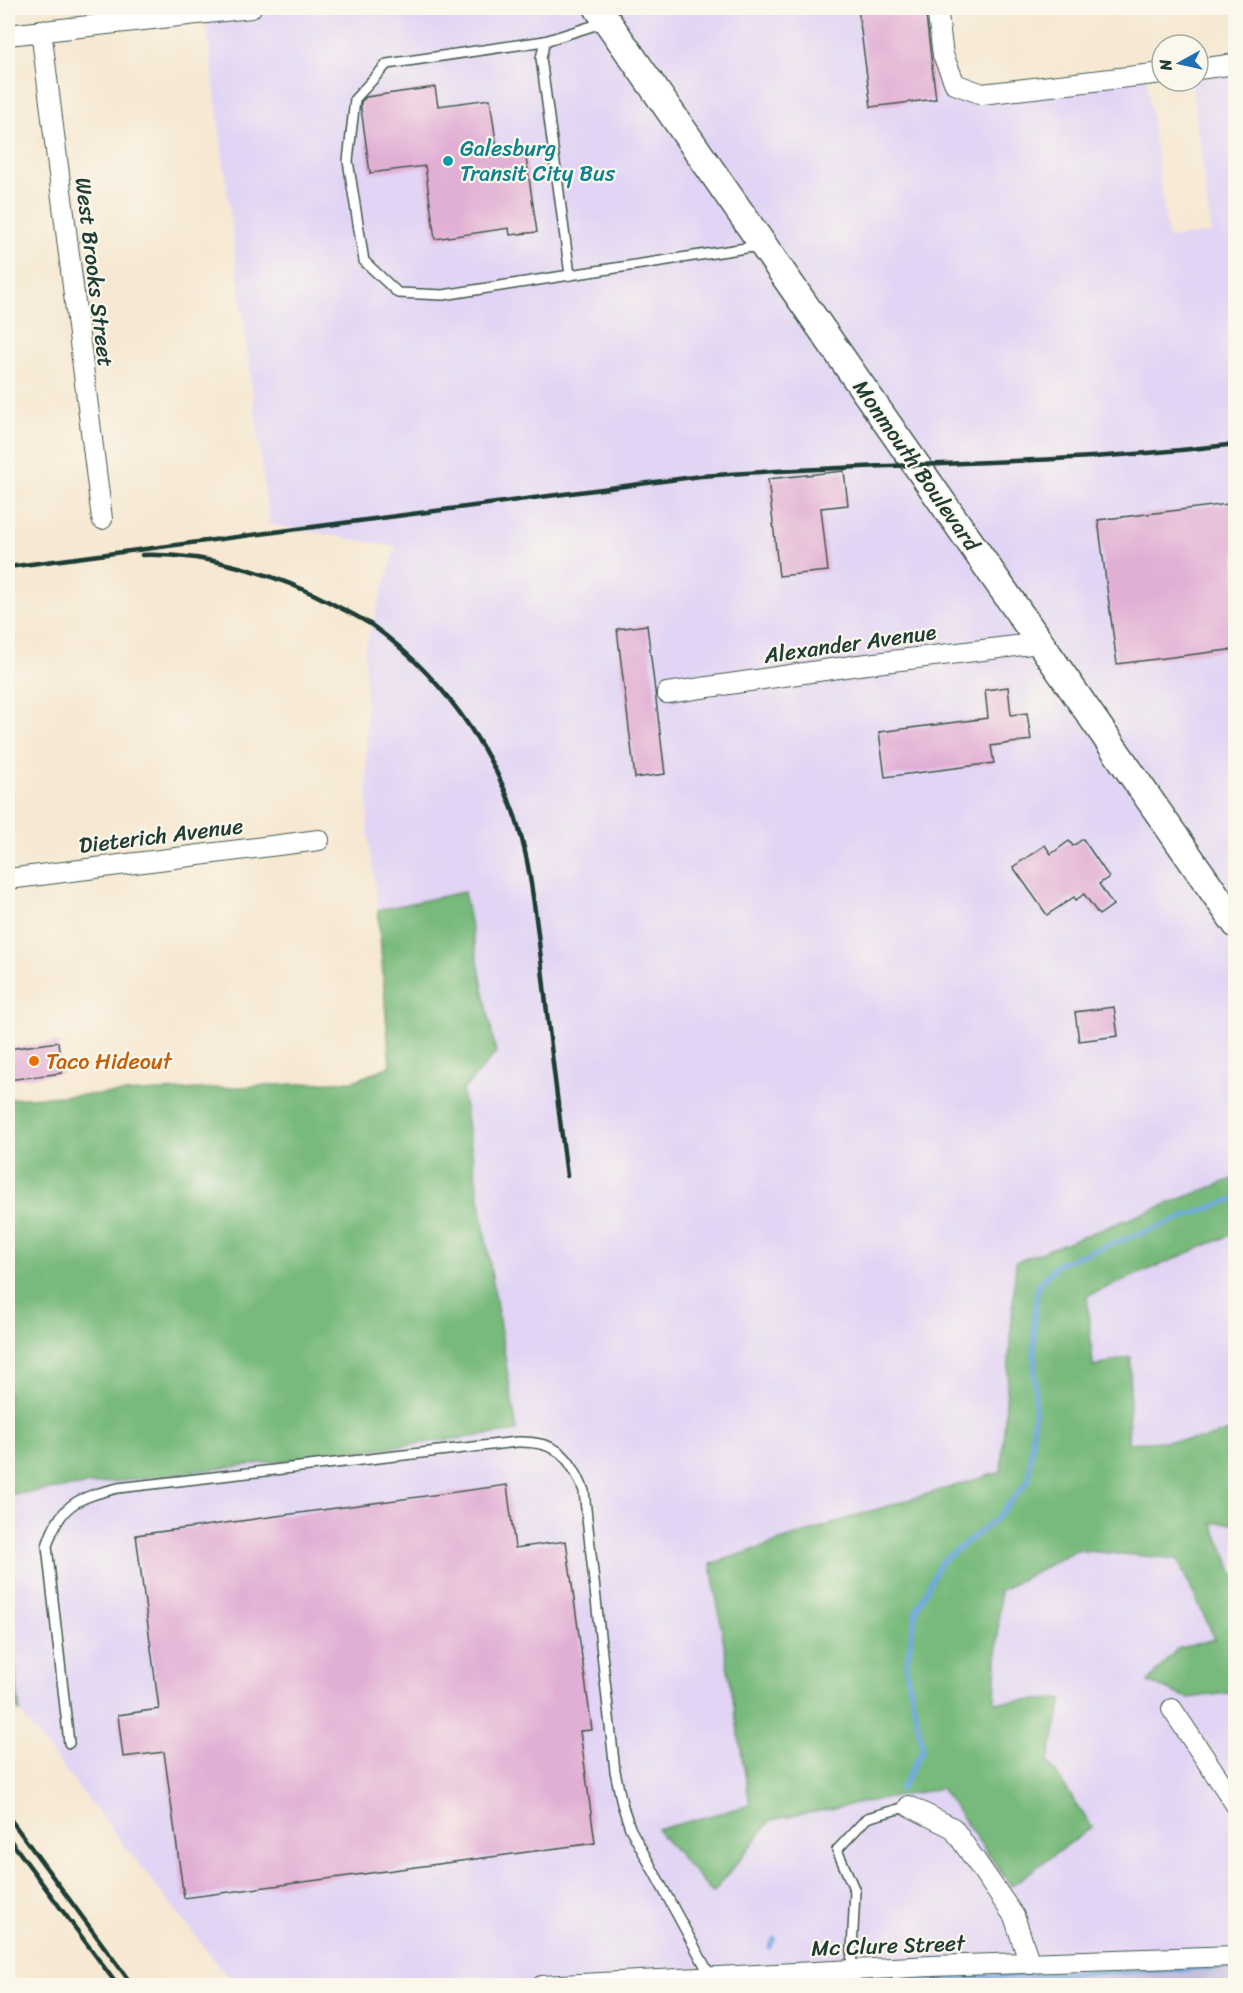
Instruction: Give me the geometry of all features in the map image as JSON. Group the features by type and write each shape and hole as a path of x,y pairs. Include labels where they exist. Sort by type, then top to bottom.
{"street":[{"path":"8,35 184,12 251,8"},
{"path":"937,8 943,55 955,84 982,94 1150,74"},
{"name":"Monmouth Boulevard","path":"603,14 1236,924"},
{"name":"West Brooks Street","path":"41,30 102,519"},
{"path":"1210,67 1236,64"},
{"name":"Alexander Avenue","path":"667,693 859,665 1040,643"},
{"name":"Dieterich Avenue","path":"8,879 320,840"},
{"path":"1172,1709 1236,1805"},
{"path":"909,1806 953,1828 1014,1916 1030,1964"},
{"name":"Mc Clure Street","path":"542,1986 851,1970 1236,1956"}],"lane":[{"path":"603,14 545,41 387,64 355,99 348,161 364,261 398,293 443,296 764,245"},
{"path":"545,41 541,58 570,275"},
{"path":"69,1743 47,1546 53,1527 64,1511 76,1502 91,1495 118,1488 517,1442 532,1441 546,1445 561,1453 574,1467 584,1491 615,1771 622,1804 630,1828 711,1977"},
{"path":"851,1970 855,1891 837,1850 867,1818 909,1806"}],"shaded area":[{"path":"183,8 937,8 955,84 982,94 1146,75 1168,238 1211,233 1193,93 1210,93 1210,67 1235,64 1235,1956 542,1985 234,1985 20,1713 8,1607 8,1495 517,1430 462,1091 378,910 368,832 365,648 396,547 269,524 205,14"},
{"path":"1236,1956 1235,1986 542,1986"}],"green space":[{"path":"464,892 496,1053 462,1091 517,1431 8,1495 8,1099 354,1081 390,1066 378,910"},
{"path":"1235,1178 1235,1233 1087,1296 1093,1366 1131,1357 1128,1443 1204,1439 1235,1429 1235,1523 1212,1523 1235,1576 1235,1692 1188,1698 1148,1682 1177,1649 1215,1639 1177,1559 1076,1550 1000,1591 995,1702 1063,1699 1048,1762 1092,1827 1011,1886 941,1788 771,1820 713,1893 657,1830 750,1805 711,1564 868,1512 1001,1472 1016,1262"},
{"path":"8,1607 20,1713 8,1690"}],"building":[{"path":"858,8 925,8 936,99 871,107"},
{"name":"Galesburg Transit City Bus","path":"435,87 438,106 490,99 498,156 525,151 537,232 510,235 509,228 435,239 425,166 370,173 361,102 366,97"},
{"path":"844,471 848,505 821,508 828,571 779,576 768,479"},
{"path":"1236,503 1236,649 1117,664 1098,520"},
{"path":"647,625 665,774 635,778 617,629"},
{"path":"1008,687 1011,715 1027,713 1031,740 991,746 994,763 885,777 879,732 988,718 985,690"},
{"path":"1083,839 1109,877 1099,884 1113,905 1099,915 1084,894 1076,900 1074,897 1047,915 1013,867 1045,845 1051,854 1069,841 1073,846"},
{"path":"1114,1007 1118,1036 1079,1041 1075,1012"},
{"name":"Taco Hideout","path":"58,1042 62,1073 8,1080 8,1049"},
{"path":"507,1485 515,1548 566,1541 592,1730 580,1731 595,1843 184,1898 164,1752 123,1757 118,1715 159,1709 136,1535"}],"waterway":[{"path":"901,1789 923,1749 906,1668 916,1611 940,1563 995,1520 1029,1480 1035,1401 1034,1319 1038,1285 1058,1264 1236,1198"},
{"path":"769,1947 774,1939"},
{"path":"886,1981 1236,1967"},
{"path":"820,1986 827,1985"}],"railway":[{"path":"8,567 701,476 1102,456 1236,444"},
{"path":"142,555 191,558 241,568 289,583 353,615 373,626 400,648 449,699 470,727 489,758 504,790 517,822 526,856 532,888 567,1176"},
{"path":"8,1816 133,1986"},
{"path":"8,1837 118,1986"}],"place":[{"name":"Galesburg Transit City Bus","path":"448,161"},
{"name":"Taco Hideout","path":"34,1061"}]}
